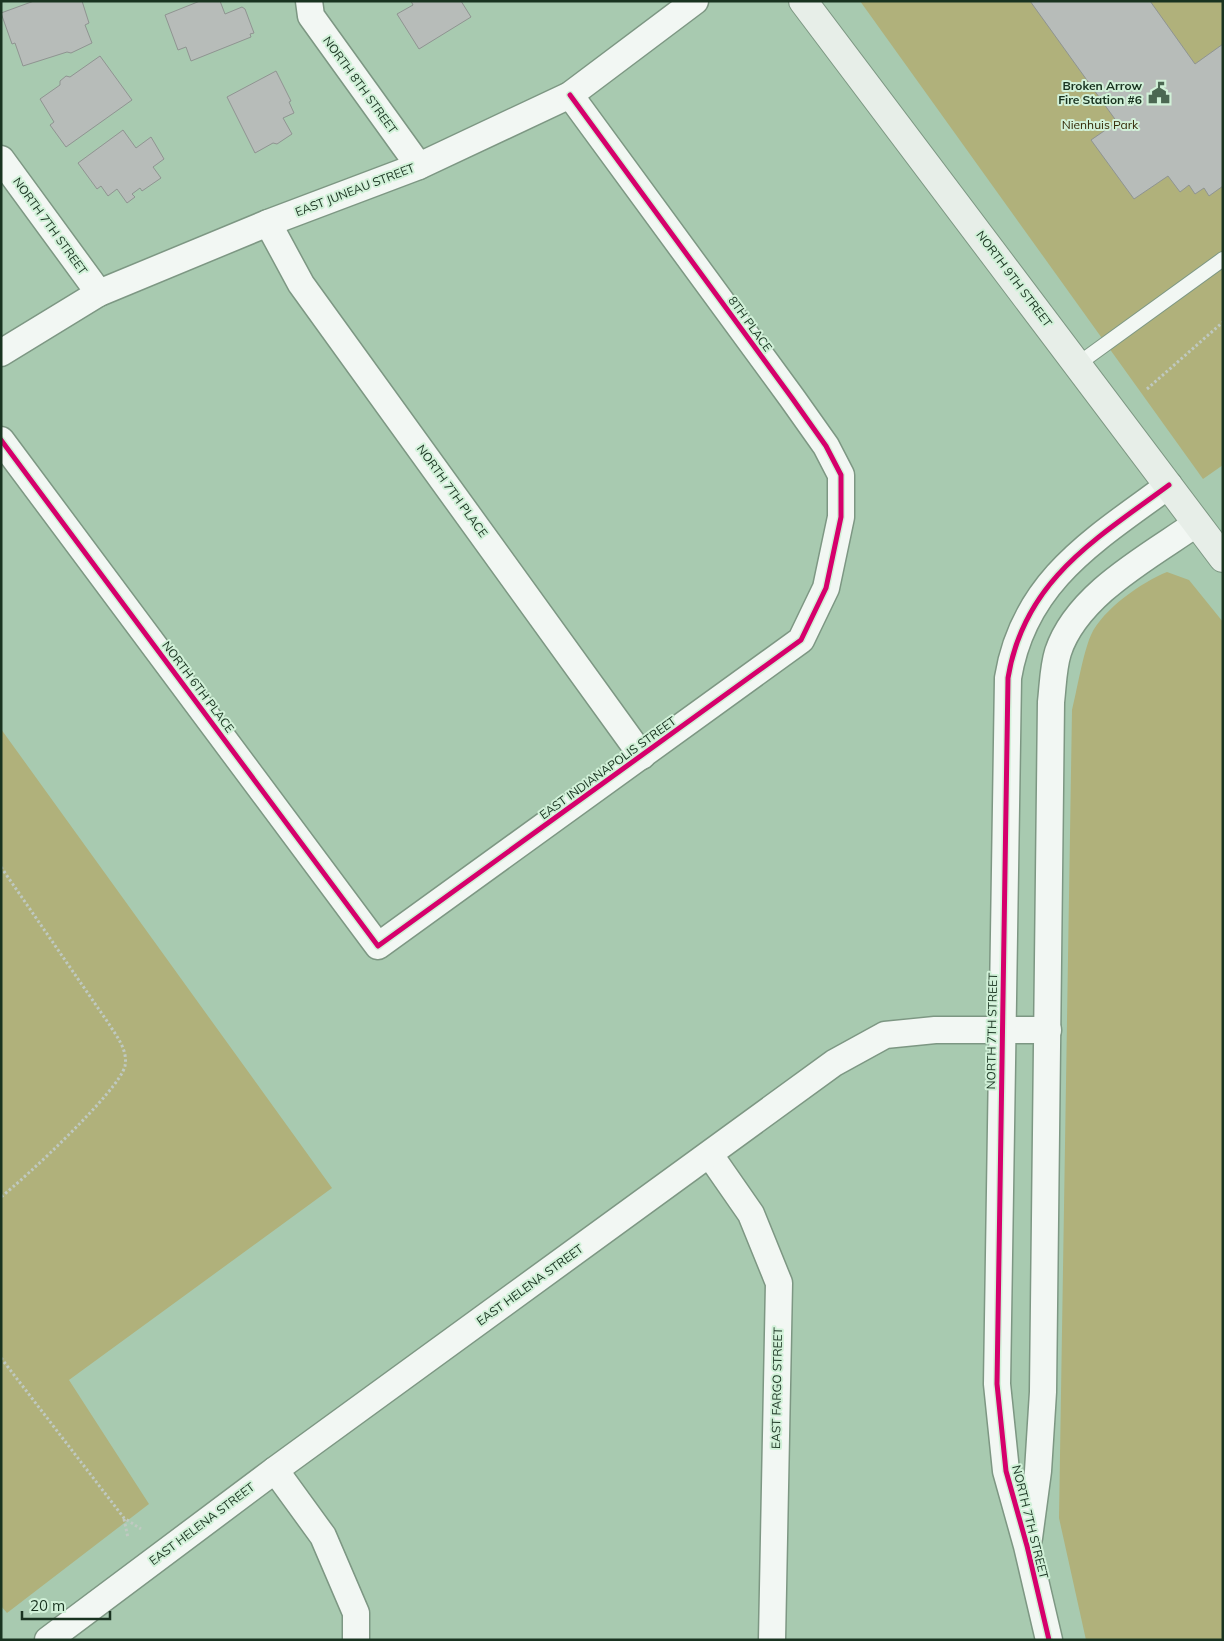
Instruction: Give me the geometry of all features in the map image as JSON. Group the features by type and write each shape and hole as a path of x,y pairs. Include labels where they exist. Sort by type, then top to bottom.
{"main road":[{"name":"NORTH 9TH STREET","path":"803,1 1223,558"}],"street":[{"name":"NORTH 8TH STREET","path":"308,1 311,16 419,166"},
{"name":"EAST JUNEAU STREET","path":"1,353 99,292 268,223 419,166 570,95 695,1"},
{"name":"8TH PLACE","path":"570,95 792,398 826,446 841,474 841,517 826,588"},
{"name":"NORTH 7TH STREET","path":"1,159 99,292"},
{"name":"NORTH 7TH PLACE","path":"268,223 301,284 642,756"},
{"name":"NORTH 6TH PLACE","path":"1,440 378,946"},
{"name":"NORTH 7TH STREET","path":"1049,1640 1028,1546 1006,1471 997,1384 1006,704 1012,653 1031,609 1050,581 1084,548 1169,485"},
{"name":"NORTH 7TH STREET","path":"1028,1546 1038,1471 1043,1392 1051,702 1058,652 1080,613 1095,598 1112,583 1197,523"},
{"name":"EAST INDIANAPOLIS STREET","path":"378,946 801,640 826,588"},
{"name":"EAST HELENA STREET","path":"48,1640 275,1470 834,1063 885,1035 935,1030 1048,1030"},
{"name":"EAST FARGO STREET","path":"710,1155 751,1214 779,1283 772,1640"},
{"path":"275,1470 323,1536 356,1613 356,1640"}],"lane":[{"path":"1078,364 1223,259"}],"path":[{"path":"1147,389 1223,322"},
{"path":"1,867 109,1024 125,1051 124,1067 111,1090 29,1175 1,1197"},
{"path":"1,1358 124,1518 141,1529"},
{"path":"124,1518 128,1538"}],"green space":[{"name":"Nienhuis Park","path":"860,1 1223,1 1223,465 1203,479"},
{"path":"1167,572 1189,580 1223,622 1223,1640 1086,1640 1059,1518 1072,710 1085,652 1097,625 1114,606 1135,589"},
{"path":"1,729 332,1188 69,1380 149,1504 7,1613 1,1606"}],"building":[{"path":"34,1 82,1 89,23 85,25 92,43 71,53 67,52 23,66 15,43 12,44 1,13"},
{"path":"200,1 220,1 225,14 242,7 245,9 254,33 250,34 251,37 191,61 186,47 178,50 165,15"},
{"path":"411,1 461,1 471,17 419,49 397,14 413,5"},
{"name":"Broken Arrow Fire Station #6","path":"1030,1 1150,1 1195,64 1223,44 1223,186 1209,196 1204,188 1195,194 1189,185 1180,192 1168,176 1134,199 1091,140 1117,122"},
{"path":"100,56 132,100 66,147 50,125 54,122 40,99 60,85 60,81 66,76 70,77"},
{"path":"276,71 291,101 289,102 294,113 283,118 292,134 277,144 273,143 255,153 227,97"},
{"path":"123,130 136,148 151,137 164,159 153,167 161,178 142,191 140,188 132,194 135,197 127,203 117,189 108,196 101,186 97,189 78,163"}],"cycle path":[{"path":"1,440 378,946 801,640 826,588 841,517 841,475 826,446 570,95"},
{"path":"1049,1640 1027,1546 1006,1471 997,1384 1008,678 1017,644 1030,614 1047,588 1067,565 1090,544 1169,485"}],"place":[{"name":"Broken Arrow Fire Station #6","path":"1159,93"}]}
